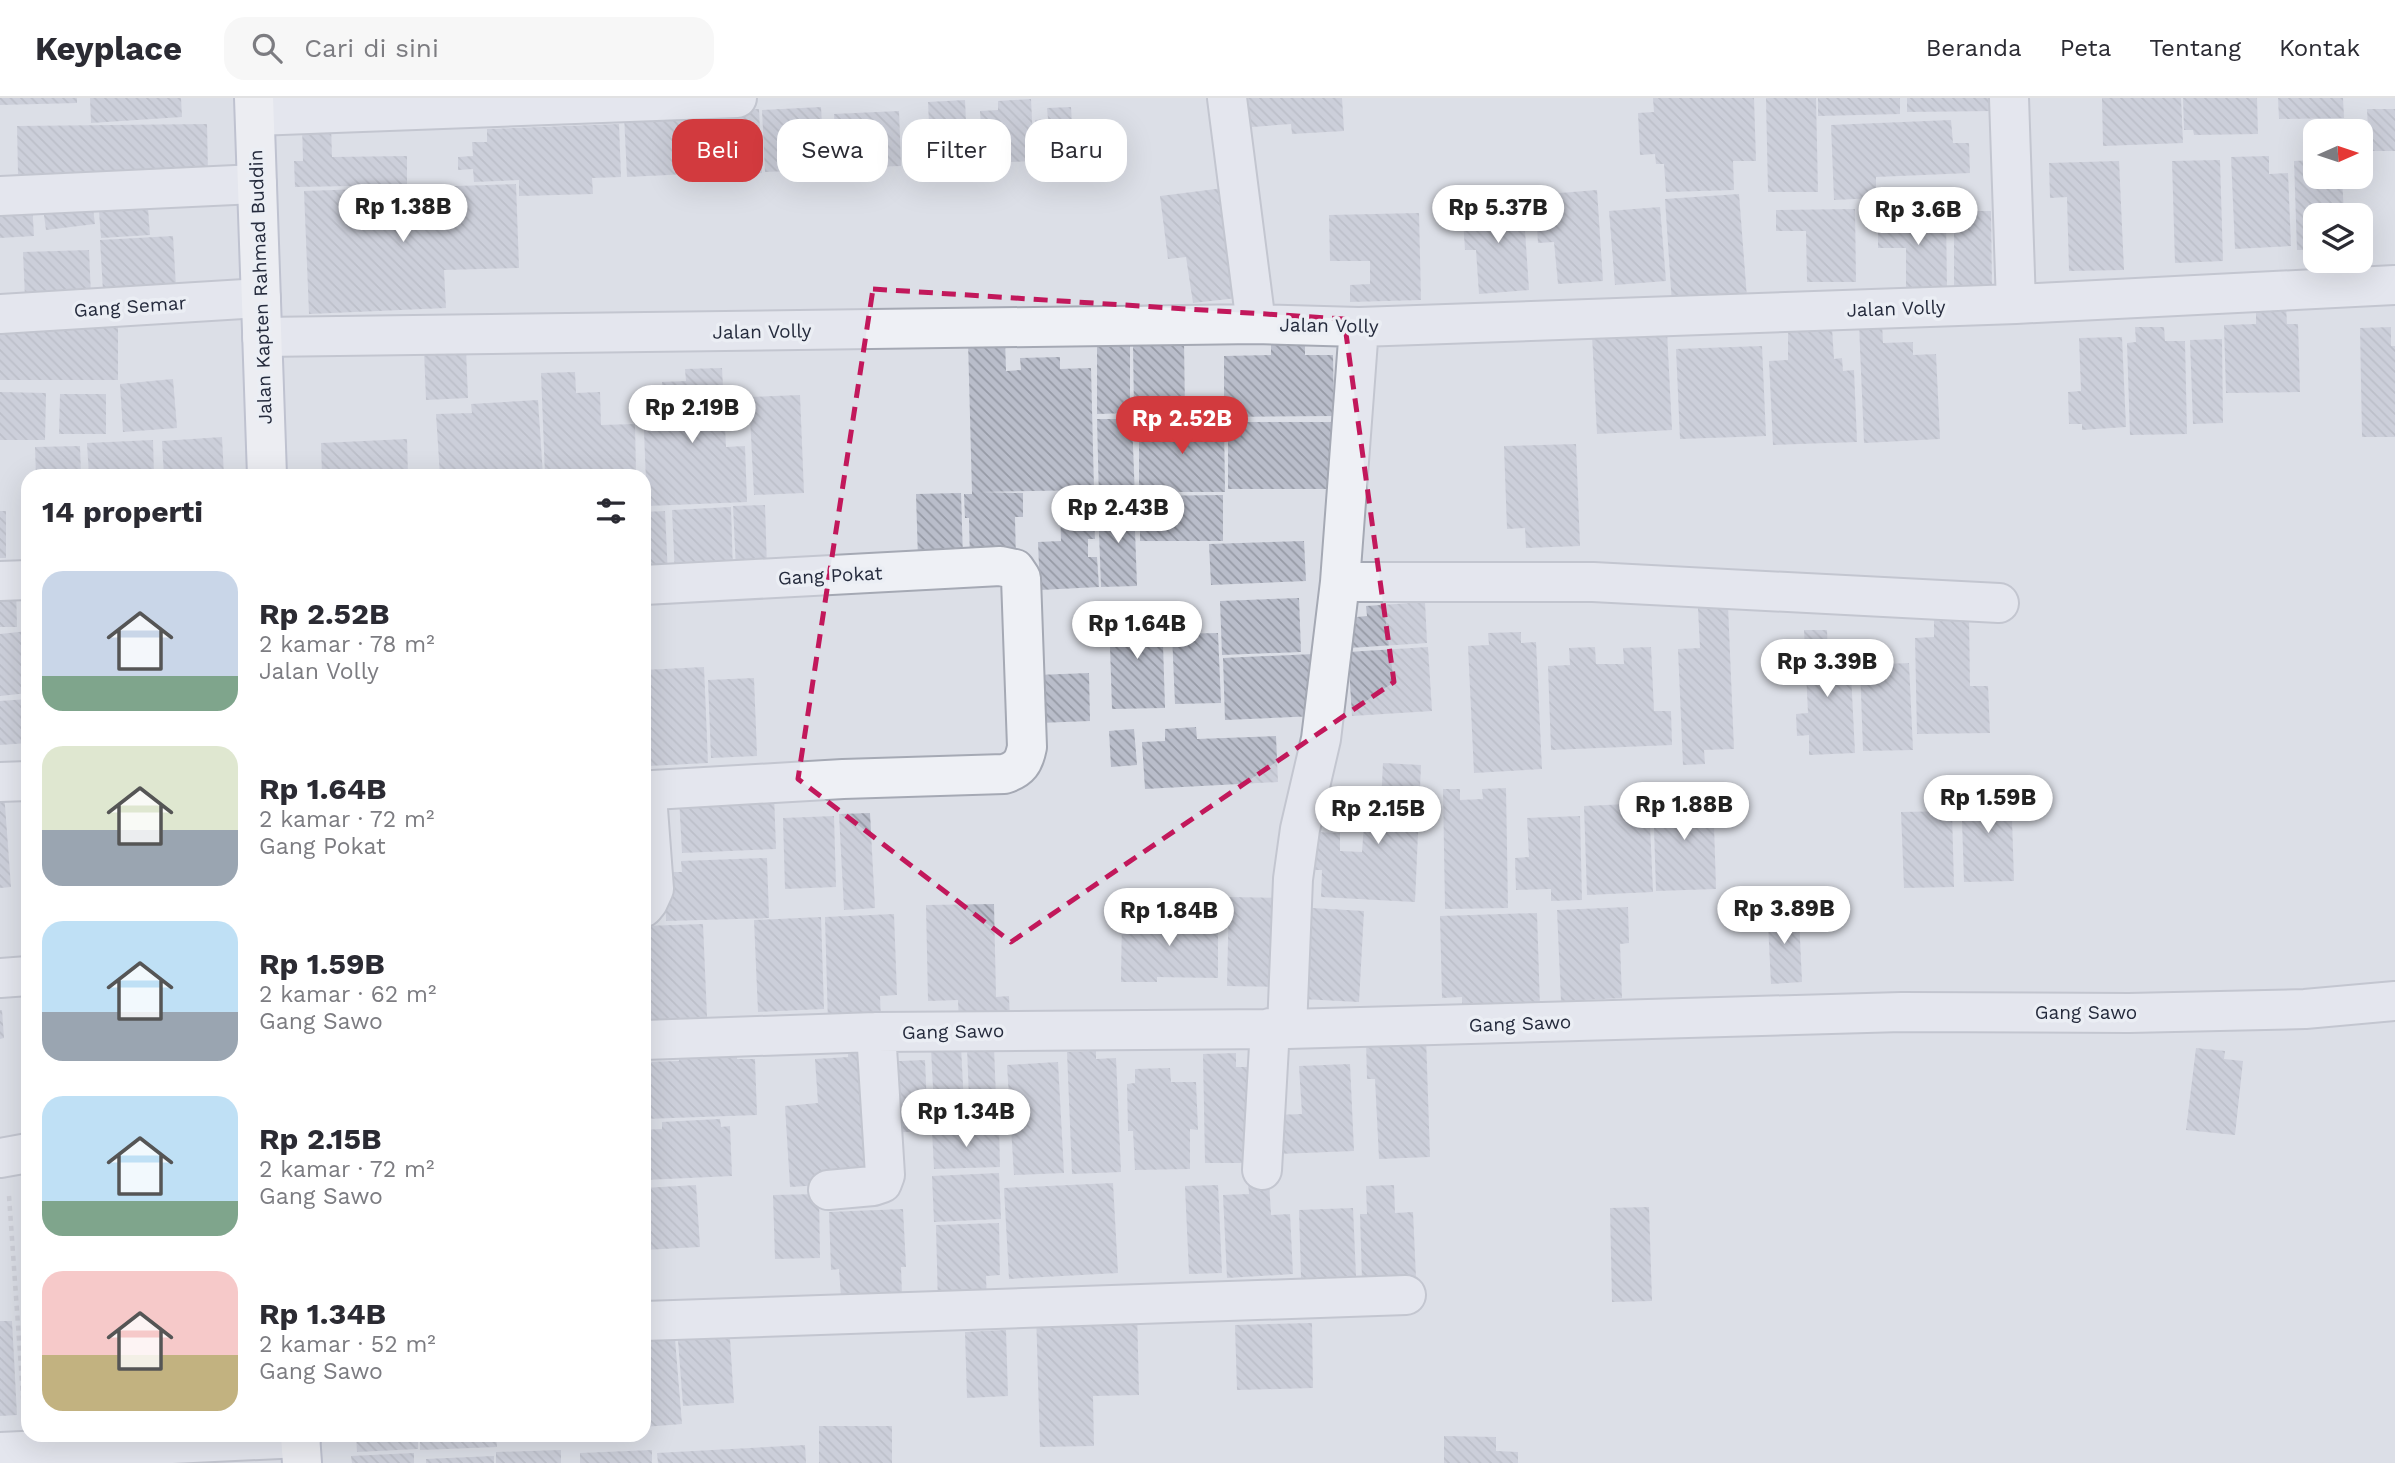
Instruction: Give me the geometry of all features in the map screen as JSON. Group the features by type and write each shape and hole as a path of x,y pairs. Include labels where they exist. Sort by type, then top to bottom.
{"main road":[{"name":"Jalan Kapten Rahmad Buddin","path":"254,107 267,469"}],"street":[{"path":"254,107 737,98"},
{"path":"1227,98 1256,324"},
{"path":"2009,98 2016,304"},
{"path":"0,196 257,184"},
{"name":"Jalan Volly","path":"262,337 1256,324 1359,327 2016,304 2395,285"},
{"name":"Gang Semar","path":"0,314 261,298"},
{"path":"1262,1170 1293,879 1300,829 1321,739 1340,582 1359,327"},
{"name":"Gang Pokat","path":"651,585 1000,566 1015,569 1021,578 1027,747 1020,767 1004,774 843,779 651,792"},
{"path":"0,581 21,580"},
{"path":"1340,582 1593,582 1999,603"},
{"path":"0,782 21,781"},
{"name":"Gang Pokat","path":"651,850 654,890 651,896"},
{"path":"0,978 21,976"},
{"name":"Gang Sawo","path":"651,1040 876,1032 1278,1028 1902,1012 2129,1013 2278,1009 2395,1001"},
{"path":"828,1190 873,1186 882,1183 885,1175 876,1032"},
{"path":"651,1321 1406,1295"},
{"path":"14,1451 301,1446"}],"path":[{"path":"11,1156 14,1451"}],"highlighted area":[{"path":"873,289 1344,319 1394,682 1011,942 798,779"}],"building":[{"path":"0,98 77,98 77,103 0,105"},
{"path":"90,98 181,98 182,117 91,123"},
{"path":"1237,98 1342,98 1344,131 1292,134 1291,124 1239,128"},
{"path":"1653,98 1754,98 1756,161 1733,161 1734,190 1666,192 1664,164 1656,164 1655,154 1640,155 1638,113 1654,112"},
{"path":"1766,98 1816,98 1818,192 1768,192"},
{"path":"1818,98 1900,98 1900,114 1818,116"},
{"path":"1907,98 1991,98 1992,111 1907,112"},
{"path":"2102,98 2181,98 2183,143 2103,146"},
{"path":"2183,98 2257,98 2258,134 2194,135 2193,130 2184,130"},
{"path":"2278,98 2343,98 2344,118 2279,119"},
{"path":"1031,99 1032,119 1025,119 1025,161 1011,162 1011,119 980,119 980,111 998,110 998,101"},
{"path":"965,100 966,119 929,119 928,102"},
{"path":"821,107 822,119 777,119 777,171 765,172 762,110"},
{"path":"1071,107 1072,119 1048,119 1047,108"},
{"path":"759,109 759,119 711,119 711,111"},
{"path":"2367,109 2395,109 2395,151 2373,151 2373,119 2367,119"},
{"path":"706,111 706,119 672,119 672,175 627,177 624,115"},
{"path":"899,111 901,166 888,166 888,119 834,119 834,114"},
{"path":"1951,120 1953,143 1969,143 1970,173 1876,177 1876,198 1834,200 1831,125"},
{"path":"207,124 208,173 18,174 17,126"},
{"path":"619,124 621,177 592,178 593,194 519,196 519,180 474,182 473,169 458,170 458,157 473,156 472,142 487,142 487,129"},
{"path":"302,125 331,125 332,157 407,156 407,185 295,187 294,161 303,161"},
{"path":"2269,156 2269,174 2288,173 2291,246 2235,249 2231,157"},
{"path":"2220,160 2223,261 2175,263 2172,161"},
{"path":"2119,161 2124,270 2069,271 2067,197 2050,198 2049,163"},
{"path":"2294,161 2303,161 2303,189 2343,189 2343,203 2303,203 2303,250 2297,250"},
{"path":"516,184 519,268 444,270 446,308 309,314 304,191"},
{"path":"1232,187 1246,297 1193,303 1186,257 1168,259 1160,196"},
{"path":"1597,190 1603,281 1558,284 1554,242 1538,243 1535,195"},
{"path":"1739,194 1747,298 1672,304 1665,199"},
{"path":"147,195 150,235 101,238 98,198"},
{"path":"92,201 95,224 46,230 43,208"},
{"path":"1523,201 1529,290 1479,294 1476,250 1465,250 1462,204"},
{"path":"32,202 34,236 0,238 0,204"},
{"path":"1660,207 1666,281 1615,285 1609,211"},
{"path":"1855,209 1856,282 1807,282 1806,231 1776,231 1776,210"},
{"path":"1946,211 1947,292 1906,292 1906,248 1878,248 1878,212"},
{"path":"1954,211 1991,211 1992,288 1954,289"},
{"path":"1419,213 1421,300 1350,302 1350,285 1370,284 1370,261 1330,261 1329,215"},
{"path":"173,236 176,287 103,291 100,240"},
{"path":"89,250 91,296 25,298 23,252"},
{"path":"2286,306 2287,324 2298,324 2300,392 2226,393 2224,325 2256,324 2256,307"},
{"path":"1882,323 1883,343 1913,342 1913,355 1936,354 1940,439 1864,443 1859,324"},
{"path":"0,326 118,326 118,380 0,380"},
{"path":"2135,327 2164,327 2165,341 2185,341 2187,434 2130,435 2127,343 2136,342"},
{"path":"2391,327 2391,346 2395,346 2395,437 2362,437 2360,328"},
{"path":"1832,328 1834,359 1842,358 1843,371 1854,370 1857,442 1773,445 1769,361 1788,360 1788,330"},
{"path":"1667,331 1672,430 1597,434 1592,335"},
{"path":"2122,337 2126,427 2082,430 2082,424 2069,424 2068,392 2081,391 2079,338"},
{"path":"1005,339 1006,371 1021,370 1020,358 1060,357 1060,369 1091,368 1094,490 980,492 1023,493 1023,517 1015,517 1016,561 970,562 969,518 965,518 964,494 972,494 968,340"},
{"path":"2222,339 2223,423 2193,424 2190,340"},
{"path":"1097,341 1130,341 1130,413 1097,414"},
{"path":"1184,341 1185,413 1134,414 1133,342"},
{"path":"1271,341 1305,341 1305,355 1333,355 1334,416 1224,417 1224,356 1271,355"},
{"path":"1762,346 1766,436 1680,439 1676,349"},
{"path":"466,349 468,398 426,400 424,350"},
{"path":"722,368 726,447 745,446 747,502 651,506 651,469 646,469 643,406 663,405 662,382 686,381 685,369"},
{"path":"575,372 576,393 600,392 601,425 635,424 636,469 545,469 541,373"},
{"path":"173,379 177,428 123,432 120,384"},
{"path":"0,392 46,393 45,440 0,440"},
{"path":"60,394 106,394 106,434 59,434"},
{"path":"800,395 804,493 754,495 749,397"},
{"path":"538,400 543,469 440,469 436,414 472,413 471,404"},
{"path":"1097,419 1132,419 1135,499 1099,500"},
{"path":"1139,420 1224,421 1225,492 1139,492"},
{"path":"1228,422 1331,422 1331,489 1228,489"},
{"path":"222,437 224,469 164,469 162,441"},
{"path":"407,439 408,469 322,469 321,443"},
{"path":"153,440 154,469 89,469 87,443"},
{"path":"1576,444 1580,546 1526,548 1525,528 1507,529 1504,446"},
{"path":"80,446 81,469 36,469 35,447"},
{"path":"961,493 963,558 918,559 916,494"},
{"path":"1223,495 1223,541 1140,541 1140,496"},
{"path":"1093,501 1095,539 1088,539 1088,557 1097,557 1099,587 1040,590 1038,542 1061,541 1060,503"},
{"path":"1134,503 1137,586 1101,587 1098,505"},
{"path":"765,505 767,569 736,570 733,506"},
{"path":"731,507 733,573 675,576 672,510"},
{"path":"0,511 6,511 6,558 0,558"},
{"path":"665,511 668,576 651,577 651,512"},
{"path":"1304,541 1306,581 1211,585 1209,544"},
{"path":"0,586 16,586 17,627 0,627"},
{"path":"1299,598 1301,652 1222,655 1220,601"},
{"path":"1425,602 1427,643 1349,648 1346,618 1367,616 1366,606"},
{"path":"1728,606 1734,749 1704,750 1705,764 1683,765 1678,649 1700,648 1698,608"},
{"path":"1162,612 1165,708 1112,709 1109,614"},
{"path":"1969,618 1970,686 1988,686 1990,733 1917,734 1915,638 1934,637 1934,619"},
{"path":"1804,630 1827,630 1828,656 1850,654 1855,753 1809,755 1809,735 1797,736 1796,714 1808,713"},
{"path":"21,632 21,694 0,696 0,634"},
{"path":"1521,632 1521,643 1536,642 1542,769 1474,773 1468,646 1489,645 1488,633"},
{"path":"1218,633 1221,703 1175,704 1172,634"},
{"path":"1428,647 1432,711 1352,716 1348,652"},
{"path":"1595,647 1596,664 1624,664 1623,648 1651,647 1654,711 1671,711 1672,745 1551,750 1548,666 1570,665 1569,648"},
{"path":"1885,653 1886,664 1909,663 1913,750 1863,751 1860,665 1863,664 1862,654"},
{"path":"1314,654 1317,716 1225,720 1223,658"},
{"path":"704,667 708,763 651,766 651,670"},
{"path":"1089,673 1090,721 1039,723 1037,675"},
{"path":"754,678 757,756 711,758 708,680"},
{"path":"21,700 21,744 0,745 0,701"},
{"path":"1196,727 1197,739 1276,736 1278,782 1145,789 1142,742 1165,741 1165,729"},
{"path":"1134,729 1137,765 1111,767 1109,731"},
{"path":"1383,763 1421,765 1415,902 1321,897 1322,870 1315,870 1316,832 1340,833 1340,851 1362,852 1364,824 1380,824"},
{"path":"1506,788 1508,908 1445,909 1443,789 1460,789 1460,800 1483,799 1482,789"},
{"path":"2011,788 2014,881 1964,882 1961,789"},
{"path":"0,792 4,792 11,887 0,888"},
{"path":"1713,793 1716,889 1656,891 1653,795"},
{"path":"774,794 776,849 682,853 679,798"},
{"path":"1649,803 1653,892 1587,895 1584,806"},
{"path":"1952,811 1954,887 1904,888 1901,812"},
{"path":"870,813 875,908 844,910 839,814"},
{"path":"834,816 836,887 785,889 783,818"},
{"path":"1580,816 1582,900 1551,901 1551,889 1516,890 1515,858 1529,857 1527,818"},
{"path":"767,858 769,918 666,921 665,872 682,872 681,861"},
{"path":"1229,897 1285,898 1283,987 1227,986"},
{"path":"1785,902 1786,919 1799,918 1802,982 1771,984 1767,903"},
{"path":"994,904 996,997 1009,996 1010,1022 959,1023 958,1000 928,1001 926,905"},
{"path":"1295,907 1364,911 1359,1002 1302,999"},
{"path":"1628,907 1629,943 1620,944 1622,998 1561,1001 1557,910"},
{"path":"1122,913 1158,914 1158,928 1187,928 1188,913 1218,913 1218,978 1157,977 1157,982 1121,982"},
{"path":"1537,913 1540,1007 1462,1009 1462,997 1442,998 1440,916"},
{"path":"894,914 897,995 880,996 881,1021 828,1023 825,917"},
{"path":"821,917 824,1009 758,1012 754,920"},
{"path":"703,924 707,1017 651,1020 651,926"},
{"path":"0,1010 4,1038 0,1039"},
{"path":"1426,1037 1430,1157 1379,1159 1375,1079 1367,1079 1366,1040"},
{"path":"961,1046 965,1126 935,1128 931,1048"},
{"path":"874,1047 882,1181 790,1187 785,1106 818,1103 815,1059 848,1057 848,1049"},
{"path":"967,1047 994,1047 997,1125 970,1125"},
{"path":"2196,1048 2225,1051 2224,1059 2243,1061 2235,1135 2186,1130"},
{"path":"737,1050 737,1059 755,1059 757,1115 651,1119 651,1062 679,1061 679,1053"},
{"path":"1096,1051 1096,1059 1116,1058 1121,1172 1072,1174 1067,1052"},
{"path":"1236,1053 1236,1067 1253,1067 1255,1163 1205,1163 1203,1054"},
{"path":"925,1060 928,1131 884,1133 879,1062"},
{"path":"1058,1062 1064,1173 1014,1175 1007,1065"},
{"path":"1350,1064 1354,1151 1277,1154 1275,1115 1302,1114 1299,1066"},
{"path":"1170,1068 1171,1082 1196,1082 1198,1130 1190,1129 1190,1169 1135,1170 1133,1131 1128,1131 1127,1084 1135,1083 1135,1069"},
{"path":"720,1119 721,1127 730,1126 732,1176 651,1180 651,1130 662,1129 662,1122"},
{"path":"999,1128 1000,1167 934,1169 932,1131"},
{"path":"999,1173 1001,1219 934,1222 932,1176"},
{"path":"1269,1181 1271,1215 1290,1214 1293,1274 1227,1278 1223,1195 1249,1194 1248,1182"},
{"path":"1113,1183 1118,1273 1009,1279 1004,1188"},
{"path":"696,1185 700,1247 651,1250 651,1188"},
{"path":"1218,1185 1222,1273 1189,1274 1185,1186"},
{"path":"1394,1185 1395,1213 1413,1212 1416,1278 1362,1280 1360,1214 1367,1214 1366,1186"},
{"path":"819,1194 820,1258 775,1259 773,1195"},
{"path":"1649,1207 1652,1301 1612,1302 1610,1208"},
{"path":"1353,1208 1356,1276 1301,1278 1299,1210"},
{"path":"903,1209 906,1267 901,1267 902,1295 841,1297 839,1269 831,1270 829,1212"},
{"path":"999,1223 1000,1275 986,1276 987,1304 938,1306 936,1225"},
{"path":"1137,1309 1139,1395 1093,1396 1094,1446 1040,1447 1036,1312"},
{"path":"0,1321 12,1321 17,1415 0,1416"},
{"path":"729,1323 734,1403 683,1406 677,1327"},
{"path":"1312,1323 1313,1388 1237,1390 1235,1325"},
{"path":"674,1327 682,1424 651,1426 651,1329"},
{"path":"1006,1330 1008,1396 967,1398 965,1332"},
{"path":"819,1426 892,1426 892,1463 819,1463"},
{"path":"1444,1436 1496,1437 1496,1451 1518,1452 1518,1463 1444,1463"},
{"path":"356,1442 418,1442 418,1449 357,1452"},
{"path":"420,1442 497,1442 497,1447 420,1450"},
{"path":"805,1445 806,1463 658,1463 657,1453"},
{"path":"561,1450 561,1463 496,1463 496,1452"},
{"path":"652,1450 652,1463 580,1463 580,1453"},
{"path":"414,1453 414,1463 352,1463 351,1456"},
{"path":"494,1456 494,1463 426,1463 426,1459"}]}
